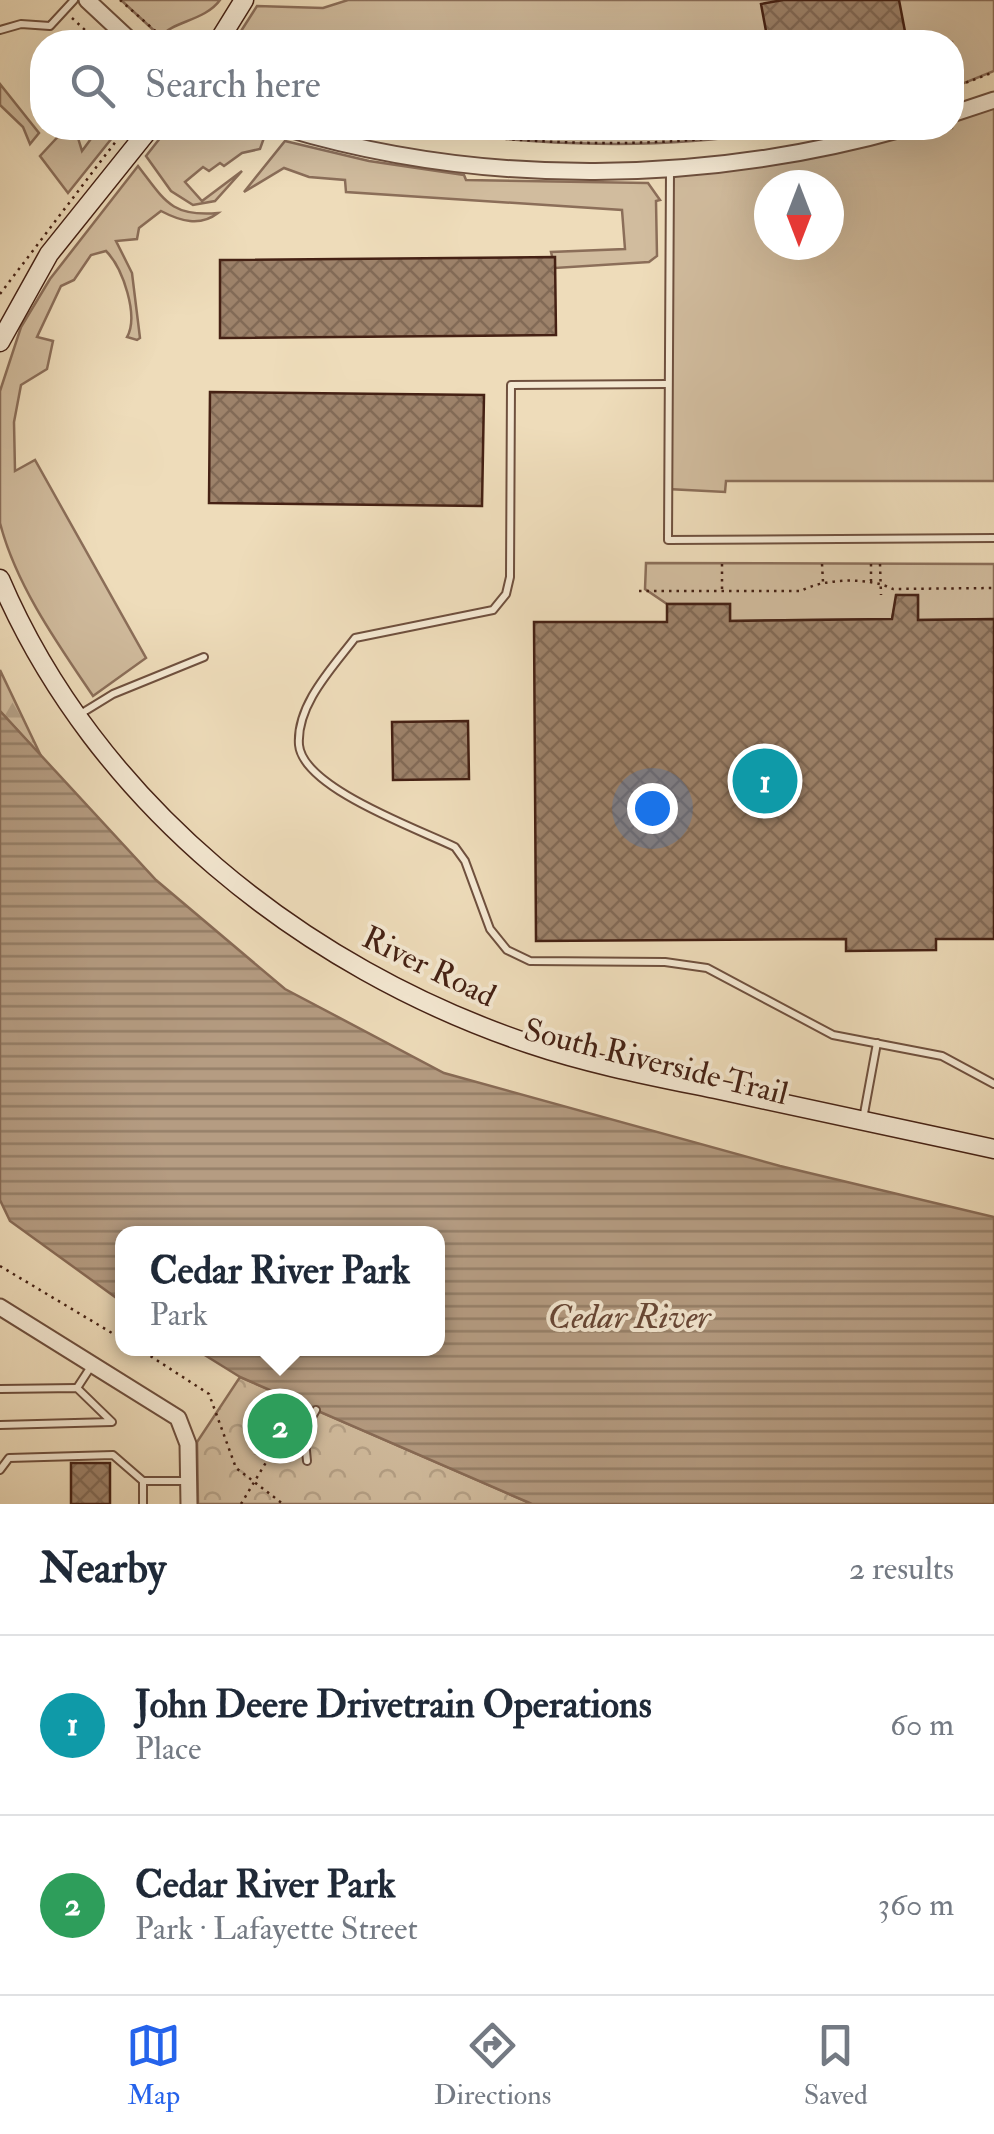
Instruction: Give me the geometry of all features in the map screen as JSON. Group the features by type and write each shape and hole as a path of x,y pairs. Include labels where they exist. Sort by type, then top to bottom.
{"main road":[{"path":"225,30 244,0"},
{"path":"0,342 10,316 49,254 140,140"},
{"name":"River Road","path":"0,580 24,636 76,716 136,790 240,888 318,943 400,990 487,1029 578,1059 994,1149"}],"street":[{"path":"87,0 119,30"},
{"path":"964,110 994,100"},
{"path":"340,140 510,168 579,172 794,156 857,140"},
{"path":"0,1307 178,1418 188,1444 189,1504"}],"lane":[{"path":"0,30 21,24 50,26 74,0"},
{"path":"670,168 668,540 994,538"},
{"path":"668,384 511,385 510,577 506,594 493,610 354,638 310,700 299,746 307,767 327,784 455,847 465,861 490,929 508,950 530,961 665,962 708,968 833,1035 942,1056 994,1084"},
{"path":"76,716 113,694 204,657"},
{"path":"862,1121 877,1043"},
{"path":"77,1388 93,1364"},
{"path":"0,1389 77,1388 112,1422 0,1424"},
{"path":"307,1461 304,1431 316,1410"},
{"path":"0,1470 9,1458 112,1455 143,1481 188,1481"},
{"path":"143,1481 144,1504"}],"path":[{"path":"120,0 154,30"},
{"path":"72,18 85,30"},
{"path":"964,83 994,72"},
{"path":"0,294 117,140"},
{"path":"491,140 684,140"},
{"path":"722,564 722,591"},
{"path":"822,564 823,583"},
{"path":"871,564 871,582"},
{"path":"880,564 881,595"},
{"path":"639,591 801,591 823,583 871,582 893,589 994,588"},
{"path":"0,1266 115,1335"},
{"path":"150,1356 209,1394 236,1468 254,1486 283,1504"},
{"path":"241,1504 277,1444"}],"green space":[{"path":"121,0 220,0 206,12 169,30 153,30"},
{"path":"348,0 994,0 994,71 964,83 964,30 242,30 257,6 323,8"},
{"path":"0,84 30,122 30,140 33,140 30,144 23,127 0,105"},
{"path":"994,100 994,481 726,481 725,492 668,489 670,169 836,140 964,140 964,110"},
{"path":"55,140 79,140 82,151 90,140 110,140 68,193 40,156"},
{"path":"159,140 263,140 260,149 242,153 209,171 203,167 185,182 202,201 242,171 215,201 193,205 171,191 146,156"},
{"path":"518,140 703,140 598,144"},
{"path":"285,141 369,161 464,175 466,180 648,183 660,200 656,201 657,256 649,262 555,268 551,252 625,249 622,210 346,192 345,180 309,177 284,168 244,192"},
{"path":"138,166 170,204 189,212 218,213 190,221 161,211 139,228 137,239 116,241 132,273 140,338 137,340 127,337 130,305 118,269 106,251 91,255 74,280 61,286 37,337 53,341 47,369 21,385 14,422 15,471 35,460 146,658 93,696 27,591 7,546 0,523 0,391 21,327 50,279"},
{"path":"646,563 994,564 994,619 918,620 918,596 897,595 892,619 730,621 730,604 667,604 645,589"},
{"path":"0,670 41,756 0,711"},
{"path":"240,1377 532,1504 198,1504 197,1442"}],"water":[{"name":"Cedar River","path":"0,711 156,880 285,989 444,1073 780,1166 994,1217 994,1504 532,1504 240,1377 206,1356 445,1356 445,1226 115,1226 115,1297 10,1221 0,1200"}],"building":[{"path":"783,0 899,0 905,30 766,30 761,4"},
{"path":"555,257 556,335 220,338 220,260"},
{"path":"210,392 484,395 482,506 209,503"},
{"path":"896,595 918,595 918,620 994,619 994,939 936,939 936,950 846,951 846,939 536,941 534,622 667,622 667,604 730,604 730,621 892,619"},
{"path":"468,721 469,779 393,780 392,722"},
{"path":"71,1463 110,1463 110,1504 71,1504"}],"place":[{"name":"John Deere Drivetrain Operations","path":"765,781"},
{"name":"Cedar River Park","path":"280,1426"}]}
